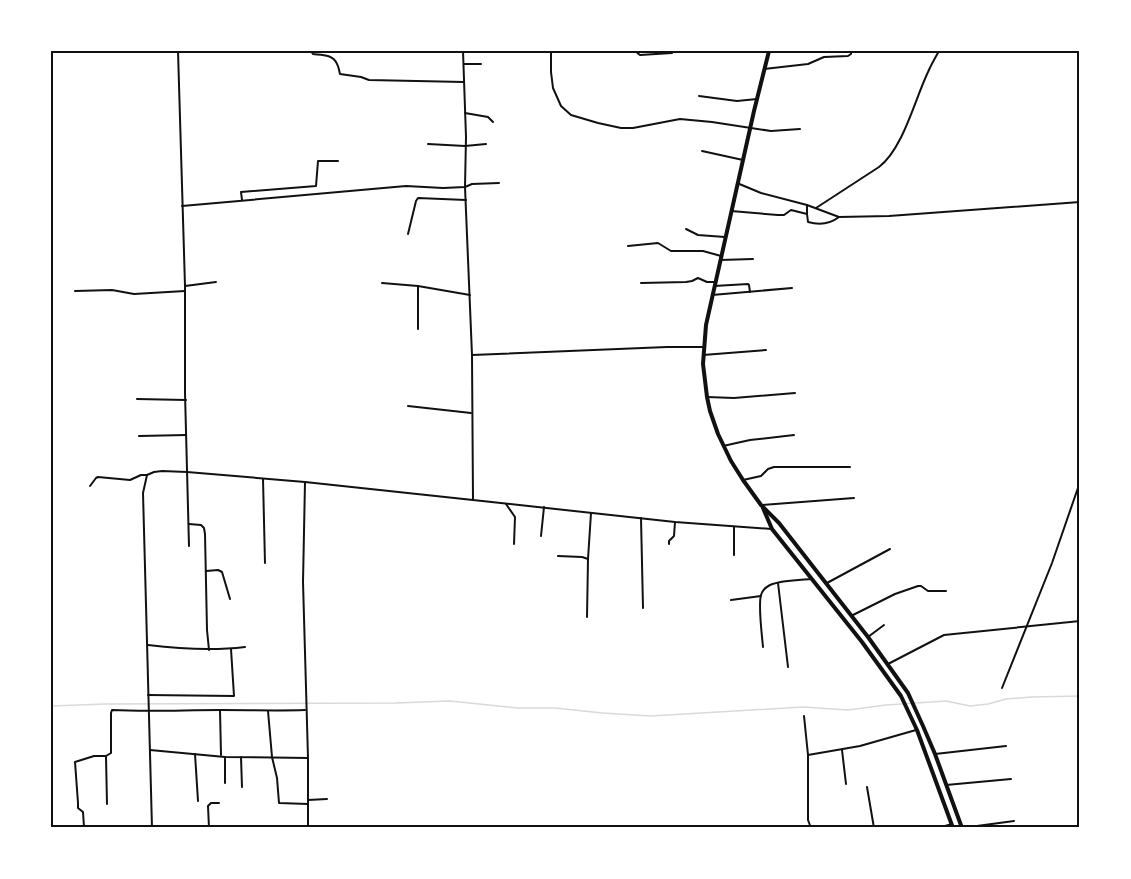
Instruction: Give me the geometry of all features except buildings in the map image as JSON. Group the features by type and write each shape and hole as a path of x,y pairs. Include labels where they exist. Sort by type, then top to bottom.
{"highway":[{"path":"769,51 742,160 706,325 703,355 707,397 717,434 743,480 868,637 908,693 935,754 962,828"},
{"path":"761,505 772,529 901,696 917,730 953,826"}],"street":[{"path":"178,51 189,546"},
{"path":"311,51 313,54 325,55 333,59 337,63 340,74 361,76 369,80 464,82"},
{"path":"463,51 465,187 472,356 473,500"},
{"path":"551,51 553,88 561,106 571,114 598,123 633,128 680,119 780,132 800,129"},
{"path":"635,51 640,55 672,53"},
{"path":"764,69 808,64 824,57 848,56 851,51"},
{"path":"815,208 887,160 904,129 939,51"},
{"path":"464,64 481,63"},
{"path":"699,96 737,101 757,99"},
{"path":"465,113 488,117 493,122"},
{"path":"428,144 465,146 486,144"},
{"path":"702,151 742,160"},
{"path":"242,200 241,192 316,186 318,161 338,161"},
{"path":"182,206 406,186 443,188 499,183"},
{"path":"737,183 761,193 839,217 889,216 1080,202"},
{"path":"408,234 418,198 466,200"},
{"path":"807,206 807,220 810,223 830,223 839,217"},
{"path":"731,211 778,215 784,215 791,210 807,213"},
{"path":"686,228 698,235 725,237"},
{"path":"628,246 657,243 671,251 703,251 720,258 753,259"},
{"path":"641,283 686,282 698,278 715,284 748,284 750,292"},
{"path":"185,286 216,282"},
{"path":"382,283 418,286 470,295"},
{"path":"418,286 418,329"},
{"path":"712,295 792,288"},
{"path":"75,291 118,291 143,294 185,291"},
{"path":"472,356 704,347"},
{"path":"703,355 766,350"},
{"path":"707,397 734,398 795,393"},
{"path":"137,399 186,400"},
{"path":"408,406 471,414"},
{"path":"139,436 186,435"},
{"path":"723,446 794,435"},
{"path":"743,480 761,476 774,467 850,467"},
{"path":"90,486 98,477 130,480 154,472 187,472 305,482 675,522 772,529"},
{"path":"74,828 152,827 143,493 147,476"},
{"path":"264,478 266,563"},
{"path":"305,482 303,582 309,758 308,828"},
{"path":"1002,688 1052,563 1080,482"},
{"path":"761,505 854,498"},
{"path":"506,504 516,521 514,544"},
{"path":"541,536 544,507"},
{"path":"587,617 591,513"},
{"path":"641,518 643,609"},
{"path":"669,544 674,536 675,522"},
{"path":"189,524 197,524 204,528 209,650"},
{"path":"734,527 734,555"},
{"path":"826,584 890,549"},
{"path":"558,556 582,557 588,560"},
{"path":"206,571 222,572 230,599"},
{"path":"763,647 761,596 768,586 812,579"},
{"path":"778,583 788,667"},
{"path":"851,616 895,594 918,586 928,591 946,591"},
{"path":"731,600 761,596"},
{"path":"888,664 944,634 1080,621"},
{"path":"868,637 884,625"},
{"path":"148,645 209,650 245,647"},
{"path":"148,696 234,696 231,649"},
{"path":"84,827 83,812 78,808 75,762 111,753 111,711 268,711 306,708"},
{"path":"220,710 225,783"},
{"path":"268,711 279,803 327,799"},
{"path":"804,716 808,755 808,820 811,828"},
{"path":"808,755 842,750 917,730"},
{"path":"935,754 1006,746"},
{"path":"149,750 242,757 309,758"},
{"path":"842,750 846,784"},
{"path":"195,754 198,801"},
{"path":"106,756 107,804"},
{"path":"242,757 242,787"},
{"path":"946,785 1011,779"},
{"path":"867,787 874,828"},
{"path":"209,828 208,806 219,802"},
{"path":"962,828 1014,821"},
{"path":"938,828 953,826"}],"waterway":[{"path":"51,706 450,701 518,708 555,708 651,716 803,707 848,710 946,701 970,706 1006,699 1080,696"}]}
